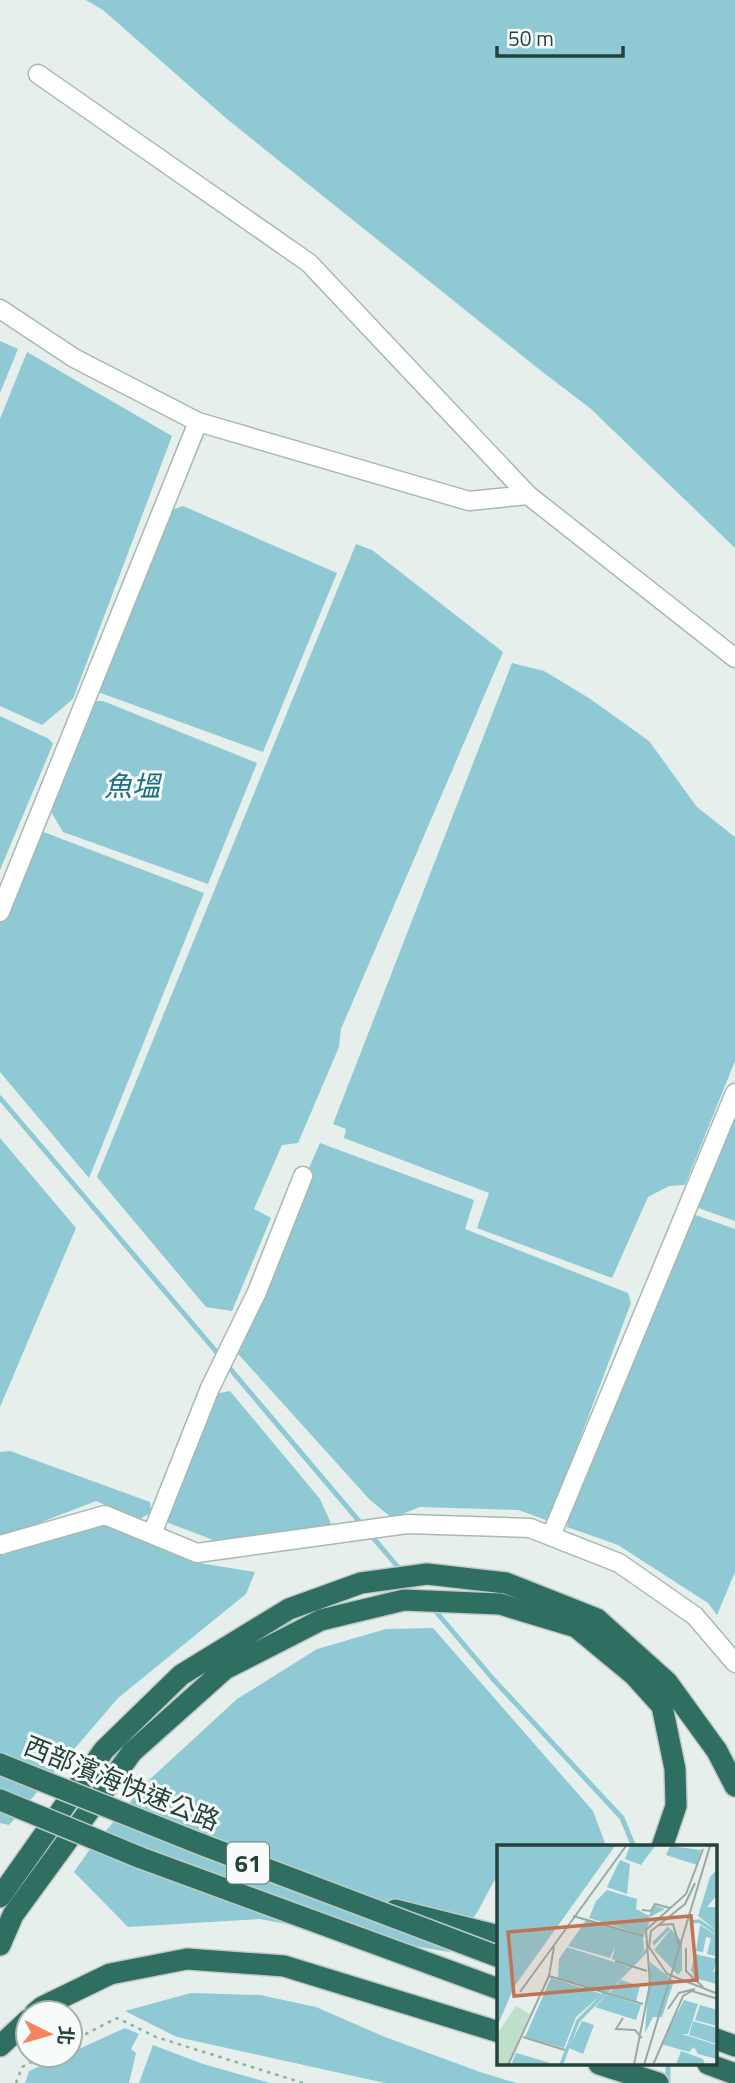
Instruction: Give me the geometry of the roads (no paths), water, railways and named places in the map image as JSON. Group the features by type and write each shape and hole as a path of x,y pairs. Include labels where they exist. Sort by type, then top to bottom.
{"highway":[{"path":"0,1897 104,1750 181,1675 289,1609 361,1583 427,1574 506,1583 597,1619 667,1682 717,1751 735,1786"},
{"path":"0,1945 13,1915 132,1752 225,1669 321,1620 404,1600 500,1604 576,1627 634,1675 662,1706 675,1769 676,1806 663,1845"},
{"name":"西部濱海快速公路","path":"0,1764 190,1840 497,1956"},
{"name":"61","path":"0,1800 141,1858 497,1988"},
{"path":"336,1896 497,1936"},
{"path":"58,1999 110,1974 187,1959 284,1966 497,2031"},
{"path":"0,2046 14,2033"},
{"path":"718,2040 735,2046"},
{"path":"605,2066 658,2083"},
{"path":"713,2066 735,2074"}],"street":[{"path":"38,74 309,263 528,495 735,658"},
{"path":"0,309 74,358 198,422 469,501 528,495"},
{"path":"0,912 198,422"},
{"path":"551,1535 735,1093"},
{"path":"152,1534 210,1388 257,1292 303,1176"},
{"path":"0,1545 105,1515 197,1553 407,1524 530,1528 619,1563 695,1616 735,1663"}],"water":[{"path":"86,0 735,0 735,548 591,409 227,119 103,10"},
{"path":"0,341 18,349 0,393"},
{"path":"27,352 172,436 73,699 42,725 0,706 0,419"},
{"path":"183,506 337,573 263,752 98,692 160,514"},
{"path":"356,544 372,550 503,652 341,1029 339,1047 298,1143 282,1145 254,1209 271,1218 232,1311 206,1307 97,1177"},
{"path":"512,663 544,671 589,698 649,741 697,807 735,837 735,1061 685,1185 669,1186 648,1197 612,1278 477,1228 489,1193 344,1138 346,1129 333,1124"},
{"name":"魚塭","path":"90,701 103,701 257,763 208,884 63,832 47,805"},
{"path":"0,716 49,739 53,744 0,870"},
{"path":"33,828 204,893 89,1178 0,1072 0,918"},
{"path":"735,1099 735,1221 690,1205"},
{"path":"0,1138 76,1228 0,1407"},
{"path":"320,1143 474,1200 465,1229 628,1293 631,1303 549,1521 518,1510 420,1507 392,1518 370,1500 230,1345"},
{"path":"690,1213 735,1229 735,1572 717,1615 708,1603 618,1545 567,1527 570,1507"},
{"path":"230,1391 320,1499 334,1530 216,1541 166,1522 210,1395"},
{"path":"10,1451 150,1502 151,1513 138,1520 96,1501 0,1536 0,1452"},
{"path":"105,1522 199,1563 255,1572 246,1594 118,1698 9,1825 0,1823 0,1554"},
{"path":"433,1628 593,1811 604,1845 497,1845 497,1880 449,1952 259,1919 128,1927 74,1872 148,1781 237,1699 317,1649 386,1629"},
{"path":"191,1993 260,1995 316,2007 385,2037 516,2083 385,2083 177,2037 125,2011"},
{"path":"125,2028 139,2034 131,2049 136,2053 129,2083 25,2083 29,2071 34,2069 84,2069 84,2047"},
{"path":"153,2045 203,2064 270,2083 139,2083"}],"waterway":[{"path":"0,1098 220,1356"},
{"path":"226,1364 403,1573"},
{"path":"432,1607 493,1679 622,1818 633,1845"},
{"path":"668,2066 668,2083"}]}
